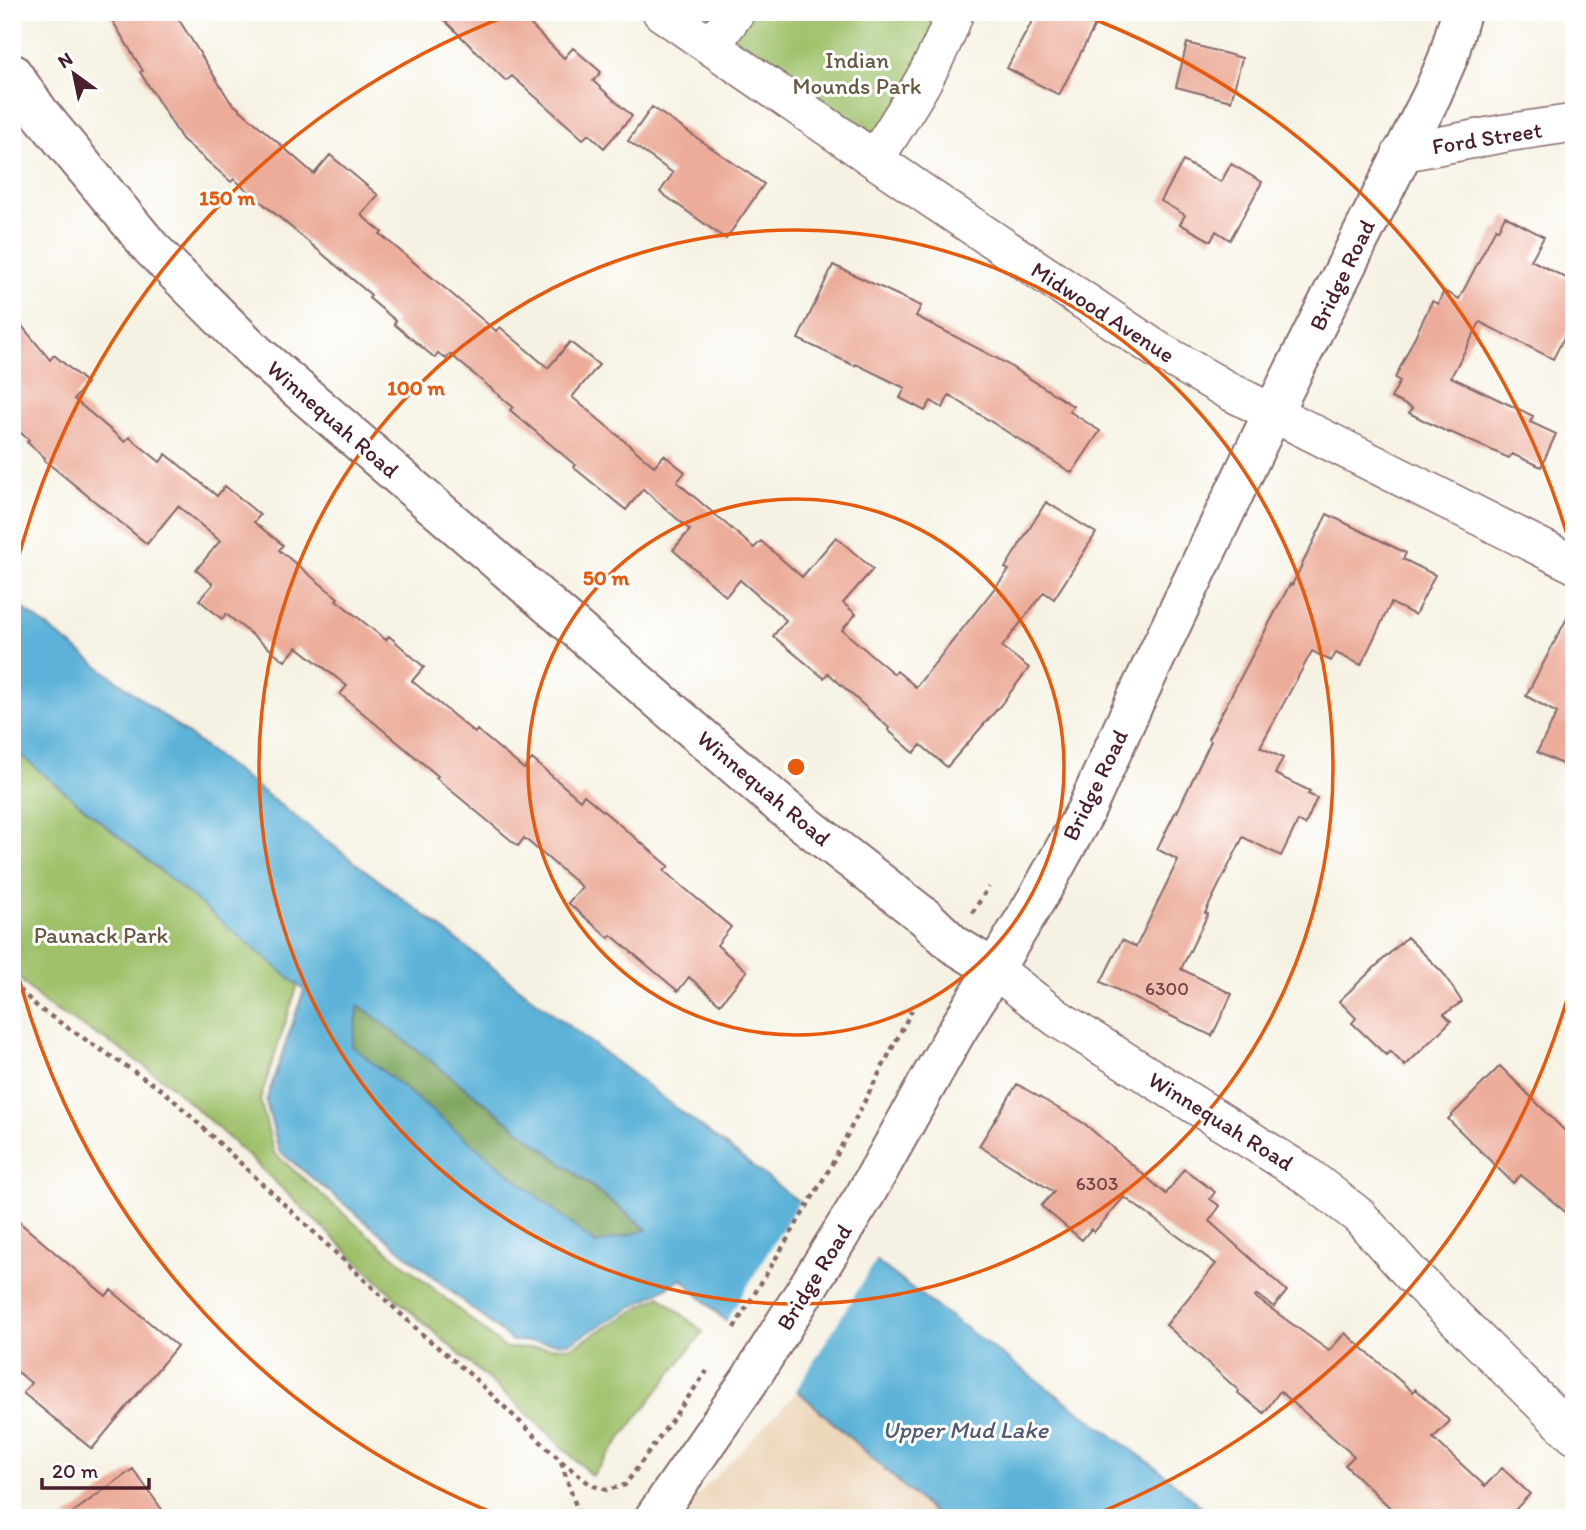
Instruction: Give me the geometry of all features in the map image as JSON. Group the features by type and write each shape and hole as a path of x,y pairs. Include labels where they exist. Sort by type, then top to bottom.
{"street":[{"name":"Midwood Avenue","path":"661,12 1156,349 1229,391 1574,564"},
{"path":"711,46 736,12"},
{"path":"875,159 948,33 955,12"},
{"name":"Bridge Road","path":"654,1518 749,1381 865,1195 1085,812 1272,412 1432,95 1448,58 1461,12"},
{"name":"Winnequah Road","path":"12,73 39,112 151,248 257,354 783,807 926,918 953,944 994,969 1057,1018 1306,1175 1359,1216 1421,1283 1574,1435"},
{"name":"Ford Street","path":"1401,153 1574,123"}],"path":[{"path":"12,983 41,1010 165,1092 424,1335 472,1376 561,1461 591,1485 607,1490 625,1485 711,1365"},
{"path":"733,1331 830,1168 912,1010"},
{"path":"561,1461 580,1518"}],"shaded area":[{"path":"798,1391 939,1518 676,1518"}],"green space":[{"name":"Indian Mounds Park","path":"736,12 955,12 875,159 711,46"},
{"name":"Paunack Park","path":"12,747 298,984 260,1100 274,1153 359,1227 505,1348 572,1347 660,1296 703,1332 592,1476 530,1416 399,1301 168,1083 117,1047 45,1004 12,971"},
{"path":"359,1005 647,1230 596,1245 352,1046"}],"water":[{"name":"Upper Mud Lake","path":"12,600 930,1302 1162,1472 1214,1518 939,1518 798,1391 682,1279 569,1343 512,1341 279,1151 266,1101 304,990 12,748","holes":["359,1005 647,1229 596,1244 352,1046"]}],"pier":[{"path":"801,1198 878,1257 795,1392 724,1325"}],"building":[{"path":"107,12 174,12 230,101 314,174 330,155 378,195 361,215 496,331 500,327 548,368 570,342 599,365 572,397 654,466 664,455 685,472 677,482 754,548 761,541 802,577 836,537 873,569 843,603 856,614 842,630 894,674 897,671 916,687 1009,570 1005,568 1046,502 1096,533 1054,599 1044,592 1002,647 1029,668 947,767 921,745 914,753 828,673 824,678 773,636 786,620 740,580 726,596 673,550 690,530 643,489 626,510 573,467 575,465 510,410 513,407 450,354 446,359 438,353 435,358 394,324 396,321 369,298 371,295 234,179 231,182 182,139"},
{"path":"436,12 518,12 564,58 573,48 601,72 593,81 632,116 604,148 589,134 583,139 512,76 506,81"},
{"path":"1037,12 1102,12 1059,95 1007,68"},
{"path":"1187,43 1242,58 1231,101 1176,87"},
{"path":"652,107 764,184 726,239 660,192 673,173 628,141"},
{"path":"1183,161 1221,182 1231,164 1262,182 1230,240 1216,231 1211,241 1180,224 1185,215 1161,201"},
{"path":"1505,216 1544,237 1531,260 1574,282 1574,318 1553,359 1480,322 1451,377 1533,416 1530,422 1556,434 1541,467 1512,454 1509,458 1449,433 1409,413 1412,408 1391,398 1400,381 1395,378 1432,301 1438,304 1444,291 1459,299"},
{"path":"833,265 921,306 916,316 1002,361 1073,406 1069,411 1100,431 1072,473 949,395 943,408 931,401 925,411 900,398 905,388 798,339"},
{"path":"12,314 50,360 54,355 87,383 74,399 125,442 129,437 160,462 166,454 217,496 225,486 260,515 254,522 283,545 279,550 338,598 336,600 386,640 389,636 424,667 412,681 524,769 532,759 580,800 584,795 669,866 664,871 731,927 717,945 747,971 720,1004 689,977 678,991 611,935 609,938 568,903 582,887 524,838 518,846 436,778 438,776 340,694 347,686 297,647 285,661 226,614 222,619 199,600 213,584 196,570 220,541 178,506 147,544 44,460 45,458 27,442 29,440 12,425"},
{"path":"1327,514 1406,553 1403,559 1435,575 1415,615 1391,603 1361,665 1336,653 1331,661 1312,651 1260,747 1283,758 1275,774 1310,791 1308,794 1317,798 1305,825 1298,821 1281,856 1243,837 1205,913 1208,914 1181,969 1232,994 1212,1036 1101,982 1122,940 1136,947 1178,860 1157,849 1211,741 1208,739 1290,584 1292,585"},
{"path":"1574,605 1574,770 1537,752 1557,713 1526,696"},
{"path":"1407,937 1443,973 1462,1002 1444,1014 1451,1021 1405,1066 1390,1051 1386,1055 1352,1023 1356,1018 1339,1001"},
{"path":"1500,1066 1574,1140 1574,1219 1521,1175 1513,1183 1448,1119"},
{"path":"1017,1084 1085,1124 1166,1194 1184,1169 1215,1192 1210,1199 1220,1206 1209,1221 1287,1291 1274,1307 1257,1295 1255,1297 1329,1351 1345,1333 1413,1392 1415,1389 1450,1421 1433,1438 1485,1486 1502,1468 1530,1494 1513,1512 1518,1518 1401,1518 1345,1465 1354,1456 1280,1391 1264,1413 1238,1393 1239,1391 1166,1325 1216,1264 1124,1197 1094,1232 1091,1229 1082,1240 1041,1206 1054,1192 979,1146"},
{"path":"12,1216 106,1296 111,1290 177,1346 92,1449 23,1393 31,1383 12,1367"},
{"path":"133,1469 168,1518 65,1518"}]}
